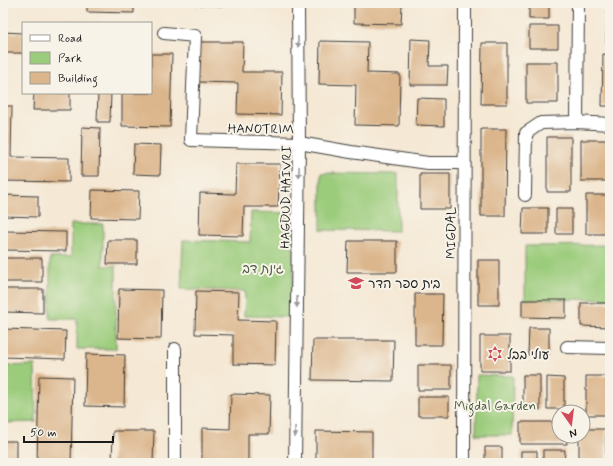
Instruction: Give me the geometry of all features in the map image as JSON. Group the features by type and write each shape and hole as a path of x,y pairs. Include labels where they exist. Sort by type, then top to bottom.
{"street":[{"name":"HAGDUD HAIVRI","path":"295,463 299,143 298,3"},
{"name":"MIGDAL","path":"464,463 465,3"},
{"path":"577,122 578,3"},
{"name":"HANOTRIM","path":"164,33 195,36 191,140 299,143 351,152 428,162 464,163"},
{"path":"525,195 526,132 541,123 577,122 610,124"},
{"path":"567,347 610,348"},
{"path":"175,349 175,463"}],"green space":[{"path":"321,173 398,174 398,231 321,230"},
{"name":"גינת דב","path":"251,212 295,213 292,317 244,316 245,291 181,289 183,240 250,242"},
{"path":"71,224 103,224 103,266 116,266 116,349 77,349 77,319 50,319 50,258 71,257"},
{"path":"610,245 610,299 525,300 525,246"},
{"path":"35,365 36,422 3,423 3,366"},
{"name":"Migdal Garden","path":"477,375 513,376 512,435 476,435"}],"building":[{"path":"87,3 134,3 134,13 87,12"},
{"path":"196,3 228,3 228,6 196,5"},
{"path":"279,3 279,5 254,4"},
{"path":"354,3 402,3 401,24 354,23"},
{"path":"607,3 610,3 610,43 606,43"},
{"path":"529,4 549,4 549,19 529,19"},
{"path":"529,26 558,26 558,48 529,48"},
{"path":"3,32 22,33 22,53 3,53"},
{"path":"411,39 430,40 429,66 448,66 447,85 410,85"},
{"path":"320,41 368,42 367,73 400,74 399,126 355,125 356,85 319,84"},
{"path":"200,42 243,42 242,72 282,72 281,115 237,114 238,83 199,82"},
{"path":"482,43 507,43 507,104 481,104"},
{"path":"152,54 172,54 170,127 122,126 122,94 152,94"},
{"path":"603,54 610,55 610,106 602,106"},
{"path":"526,62 558,62 558,103 526,103"},
{"path":"34,94 70,94 70,110 33,110"},
{"path":"98,94 111,94 110,122 97,122"},
{"path":"417,98 444,99 444,126 416,125"},
{"path":"3,106 12,106 11,157 69,158 69,182 3,181"},
{"path":"82,127 100,128 99,176 81,176"},
{"path":"481,129 506,129 505,216 481,216"},
{"path":"547,137 571,137 571,192 547,192"},
{"path":"581,140 610,140 610,181 581,181"},
{"path":"134,144 161,145 160,175 133,174"},
{"path":"236,164 280,164 278,207 244,207 243,236 199,235 200,193 235,194"},
{"path":"420,174 450,174 450,209 420,209"},
{"path":"92,190 139,191 138,219 91,218"},
{"path":"3,195 38,196 38,217 3,216"},
{"path":"586,195 610,195 610,234 586,234"},
{"path":"523,208 548,208 548,234 522,234"},
{"path":"556,209 572,209 572,234 556,234"},
{"path":"3,231 66,232 66,251 3,250"},
{"path":"108,240 137,240 137,264 107,264"},
{"path":"348,241 397,241 397,272 347,272"},
{"path":"3,258 42,258 42,282 3,282"},
{"path":"478,260 499,260 499,305 478,305"},
{"path":"3,289 43,289 43,313 3,312"},
{"path":"119,289 162,290 161,339 118,338"},
{"path":"196,291 239,292 238,320 276,321 275,365 233,364 233,335 195,334"},
{"path":"415,294 443,294 442,345 415,345"},
{"path":"522,300 566,300 566,318 522,317"},
{"path":"581,303 610,303 610,327 581,326"},
{"path":"529,328 549,328 549,355 528,355"},
{"path":"3,329 66,331 65,359 3,357"},
{"name":"עולי בבל","path":"480,336 510,336 510,371 480,371"},
{"path":"313,340 394,340 393,381 312,380"},
{"path":"86,354 125,355 124,407 85,406"},
{"path":"418,365 451,365 451,390 418,390"},
{"path":"523,375 540,375 540,410 523,410"},
{"path":"39,376 73,377 71,463 37,463"},
{"path":"586,376 610,376 610,415 591,415 591,404 586,404"},
{"path":"547,377 564,378 564,404 551,404 551,409 547,409"},
{"path":"231,394 270,395 269,434 248,434 248,463 202,463 202,428 230,429"},
{"path":"418,397 449,397 449,416 418,416"},
{"path":"520,422 551,422 551,444 520,444"},
{"path":"591,429 606,429 606,463 579,463 579,444 591,444"},
{"path":"113,431 154,431 153,463 112,463"},
{"path":"316,431 372,432 372,463 316,463"},
{"path":"3,441 16,441 16,463 3,463"},
{"path":"485,447 502,447 502,463 485,463"},
{"path":"543,450 565,450 564,463 543,463"},
{"path":"521,451 537,451 537,463 521,463"}],"place":[{"name":"בית ספר הדר","path":"356,283"},
{"name":"עולי בבל","path":"495,354"}]}
